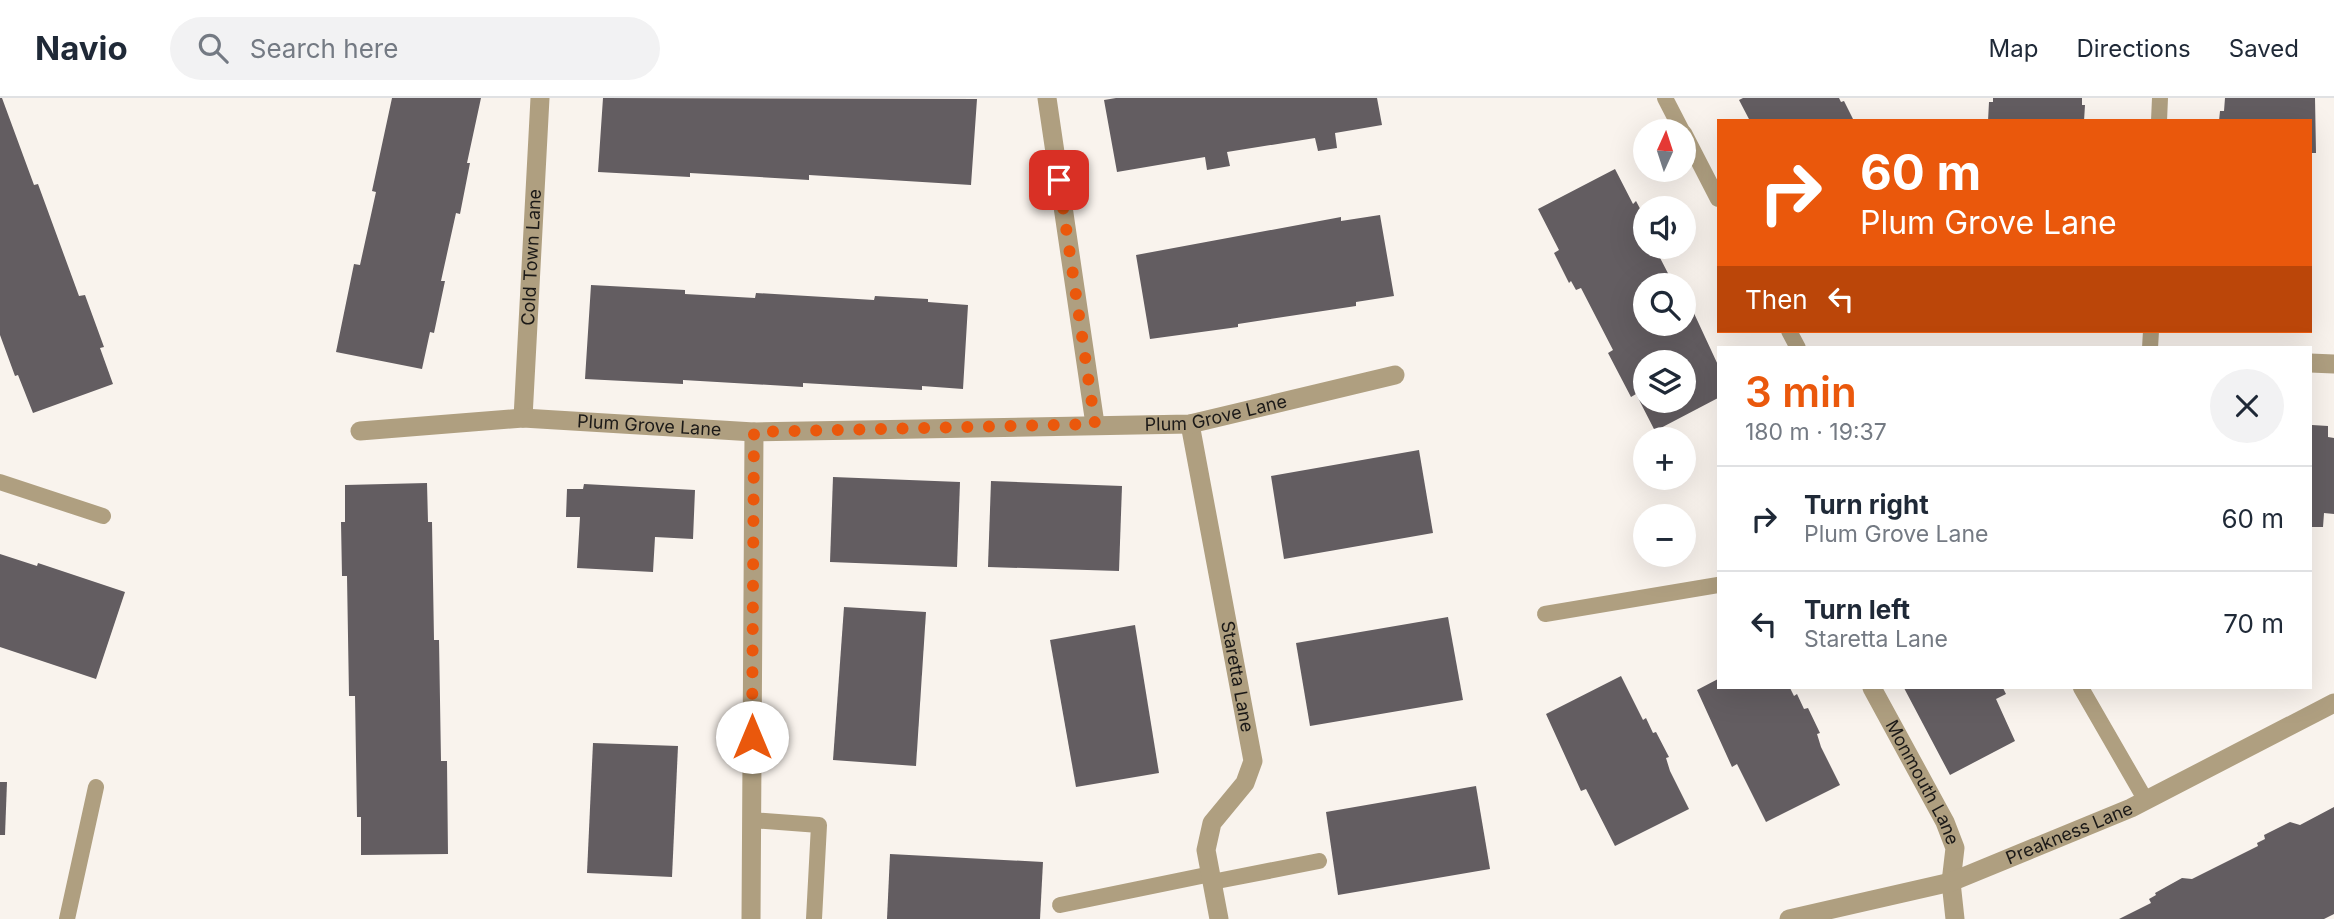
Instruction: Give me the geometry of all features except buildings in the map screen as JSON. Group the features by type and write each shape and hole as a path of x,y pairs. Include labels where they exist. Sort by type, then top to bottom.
{"street":[{"name":"Cold Town Lane","path":"523,418 540,98"},
{"path":"1047,98 1095,424"},
{"path":"2312,363 2334,364"},
{"name":"Plum Grove Lane","path":"360,431 523,418 754,432 1190,424 1395,376"},
{"name":"Staretta Lane","path":"1190,424 1253,761 1245,783 1212,824 1206,849 1219,919"},
{"path":"751,919 754,432"},
{"name":"Monmouth Lane","path":"1873,689 1945,822 1955,848 1951,882 1955,919"},
{"name":"Preakness Lane","path":"1788,919 1951,882 2130,808 2334,703"}],"lane":[{"path":"1665,98 1676,119"},
{"path":"2159,119 2160,98"},
{"path":"1696,157 1717,197"},
{"path":"0,482 103,516"},
{"path":"1545,614 1717,586"},
{"path":"2082,689 2145,799"},
{"path":"67,919 96,788"},
{"path":"751,820 819,825 814,919"},
{"path":"1060,905 1319,861"}],"route":[{"path":"752,737 754,432 1095,424 1059,180"}]}
